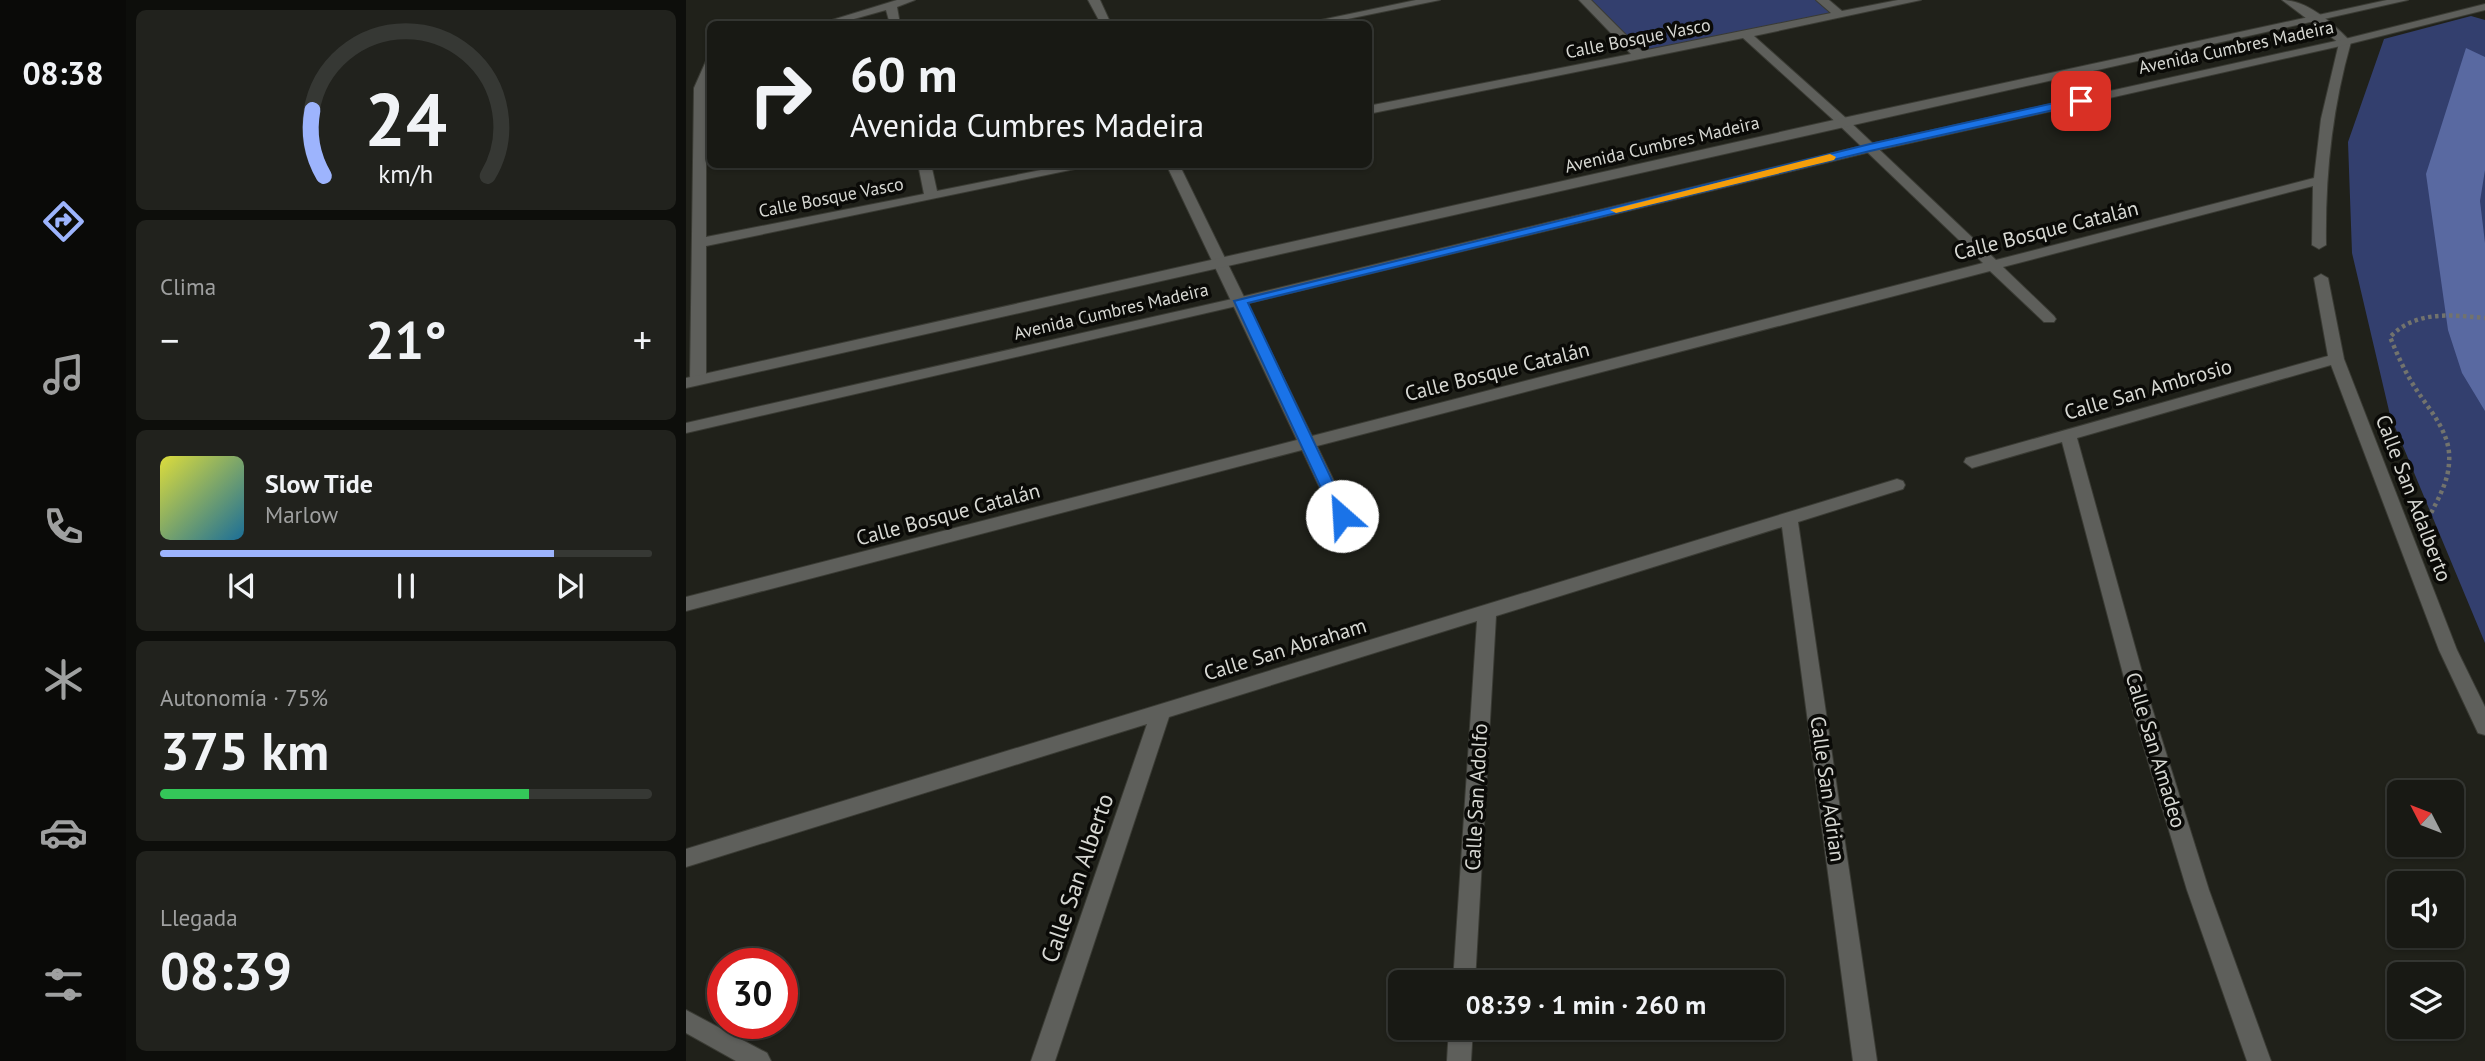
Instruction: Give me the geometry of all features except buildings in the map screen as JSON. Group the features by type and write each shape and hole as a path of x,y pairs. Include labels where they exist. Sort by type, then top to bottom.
{"street":[{"path":"835,21 909,0"},
{"path":"1094,0 1104,21"},
{"path":"1324,21 1434,0"},
{"path":"1585,0 1642,57"},
{"path":"1822,0 1840,15"},
{"name":"Calle Bosque Vasco","path":"1372,109 1747,36 1915,0"},
{"path":"2288,0 2316,18 2345,42 2326,110 2318,181 2319,245"},
{"name":"Avenida Cumbres Madeira","path":"692,382 1843,122 2402,0"},
{"path":"891,5 894,21"},
{"name":"Avenida Cumbres Madeira","path":"686,428 1241,301 1870,148 2345,42 2485,7"},
{"path":"1747,36 1843,122 2049,319"},
{"path":"692,382 699,243 700,89 707,72"},
{"path":"925,168 931,197"},
{"name":"Calle Bosque Vasco","path":"699,243 1073,168"},
{"path":"1174,168 1241,301 1342,516"},
{"name":"Calle Bosque Catalán","path":"686,604 2318,181"},
{"name":"Calle San Adalberto","path":"2321,278 2336,359 2448,650 2485,727"},
{"name":"Calle San Ambrosio","path":"1972,462 2336,359"},
{"name":"Calle San Amadeo","path":"2068,434 2150,734 2198,890 2259,1061"},
{"name":"Calle San Abraham","path":"686,858 1897,485"},
{"name":"Calle San Adrian","path":"1789,518 1865,1061"},
{"name":"Calle San Adolfo","path":"1465,970 1487,612"},
{"name":"Calle San Alberto","path":"1042,1061 1161,711"},
{"path":"686,1021 759,1061"},
{"path":"1459,1061 1460,1040"}],"path":[{"path":"2450,427 2407,376 2390,337 2406,322 2434,315 2485,318"},
{"path":"2452,436 2455,444"},
{"path":"2407,544 2454,483"}],"shaded area":[{"path":"1585,0 1822,0 1840,15 1641,57"},
{"path":"2471,16 2485,20 2485,643 2390,415 2352,253 2348,142 2384,39"},
{"path":"2466,48 2485,57 2485,170 2480,201 2485,243 2485,411 2462,373 2448,330 2426,174"}],"slow traffic":[{"path":"1616,210 1830,157"}],"route":[{"path":"1342,516 1241,301 1870,148 2081,101"}]}
